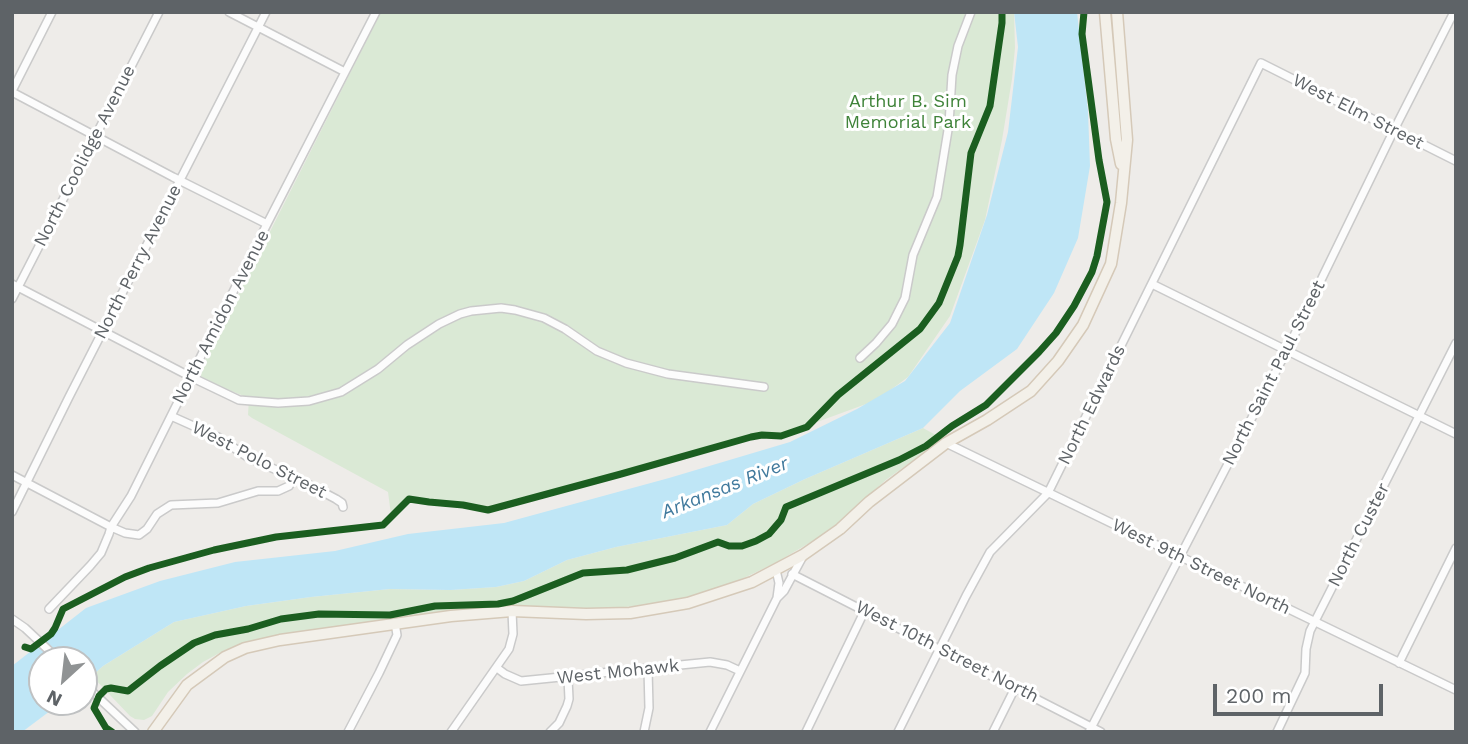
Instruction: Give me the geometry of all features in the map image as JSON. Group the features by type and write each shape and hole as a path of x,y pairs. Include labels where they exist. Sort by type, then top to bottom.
{"main road":[{"path":"1105,12 1116,139 1123,174"},
{"path":"153,732 187,685 225,657 245,648 280,640 451,616 512,611 630,613 712,596 752,582 803,555 946,443 1031,391 1058,361 1083,325 1111,264 1121,203 1127,140 1116,12"}],"street":[{"path":"52,12 12,91 267,224"},
{"name":"North Coolidge Avenue","path":"12,299 15,285 159,12"},
{"path":"229,12 345,72"},
{"name":"North Perry Avenue","path":"12,512 266,12"},
{"name":"North Amidon Avenue","path":"49,609 101,553 111,527 131,496 376,12"},
{"path":"860,358 892,324 905,298 919,236 937,197 949,124 952,75 958,46 971,12"},
{"name":"North Saint Paul Street","path":"1091,729 1287,350 1454,12"},
{"name":"West Elm Street","path":"1261,63 1456,161"},
{"name":"North Edwards","path":"898,732 990,552 1048,493 1261,63"},
{"path":"1152,284 1456,434"},
{"path":"15,285 239,400 309,401 341,392 378,369 439,324 471,311 501,309 544,318 597,351 625,363 668,374 764,387"},
{"name":"North Custer","path":"1277,732 1305,673 1310,631 1456,343"},
{"name":"West Polo Street","path":"171,416 218,436 249,458 294,477 336,499 343,507"},
{"name":"West 9th Street North","path":"946,443 1456,690"},
{"path":"12,475 111,527 139,535 147,529 157,514 171,505 218,503 258,491 278,491 289,486 294,477"},
{"path":"1399,663 1456,548"},
{"path":"710,732 777,598 784,591 803,555"},
{"path":"776,570 779,583 777,598"},
{"name":"West 10th Street North","path":"792,574 1101,732"},
{"path":"806,732 865,610"},
{"path":"451,732 505,658 512,641 512,611"},
{"path":"12,619 44,646"},
{"path":"348,732 397,635 396,624"},
{"name":"West Mohawk","path":"498,668 521,681 710,662 740,671"},
{"path":"644,732 649,708 648,669"},
{"path":"550,732 559,723 567,706 568,678"},
{"path":"993,732 1015,688"},
{"path":"98,697 135,732"}],"green space":[{"name":"Arthur B. Sim Memorial Park","path":"381,12 1014,12 1015,48 1002,140 985,220 950,316 908,377 877,400 817,422 815,419 808,426 783,436 771,435 740,440 488,510 409,499 391,515 388,492 252,418 248,415 249,398 203,380 199,372"},
{"path":"923,428 943,439 887,479 816,539 777,562 712,591 657,604 592,610 524,606 451,610 244,643 225,650 187,674 168,692 152,716 144,720 130,716 98,682 98,671 103,666 174,622 246,606 311,597 390,589 451,590 496,587 524,581 567,560 616,547 727,525 753,504"}],"water":[{"name":"Arkansas River","path":"1014,12 1077,12 1088,111 1090,166 1078,238 1054,293 1017,349 960,391 923,428 753,504 727,525 616,547 567,560 524,581 496,587 451,590 390,589 246,606 174,622 98,670 98,646 38,646 86,608 160,581 235,562 335,551 408,534 504,523 790,442 857,409 905,381 950,323 987,215 1008,132 1018,47"},
{"path":"28,653 28,716 43,716 22,732 12,732 12,666"}],"cycle path":[{"path":"25,647 31,649 51,634 63,609 125,577 149,568 276,537 383,525 409,499 488,510 751,437 781,436 807,427 838,395 920,329 939,303 958,256 971,153 990,106 1002,12"},
{"path":"112,732 106,728 94,708 99,696 106,689 128,691 194,643 215,635 281,619 319,614 390,615 435,606 498,604 513,601 583,573 627,570 675,558 718,542 729,546 742,546 769,534 781,520 786,507 899,460 926,446 986,405 1056,333 1074,306 1092,272 1097,256 1107,202 1082,34 1084,12"}]}
